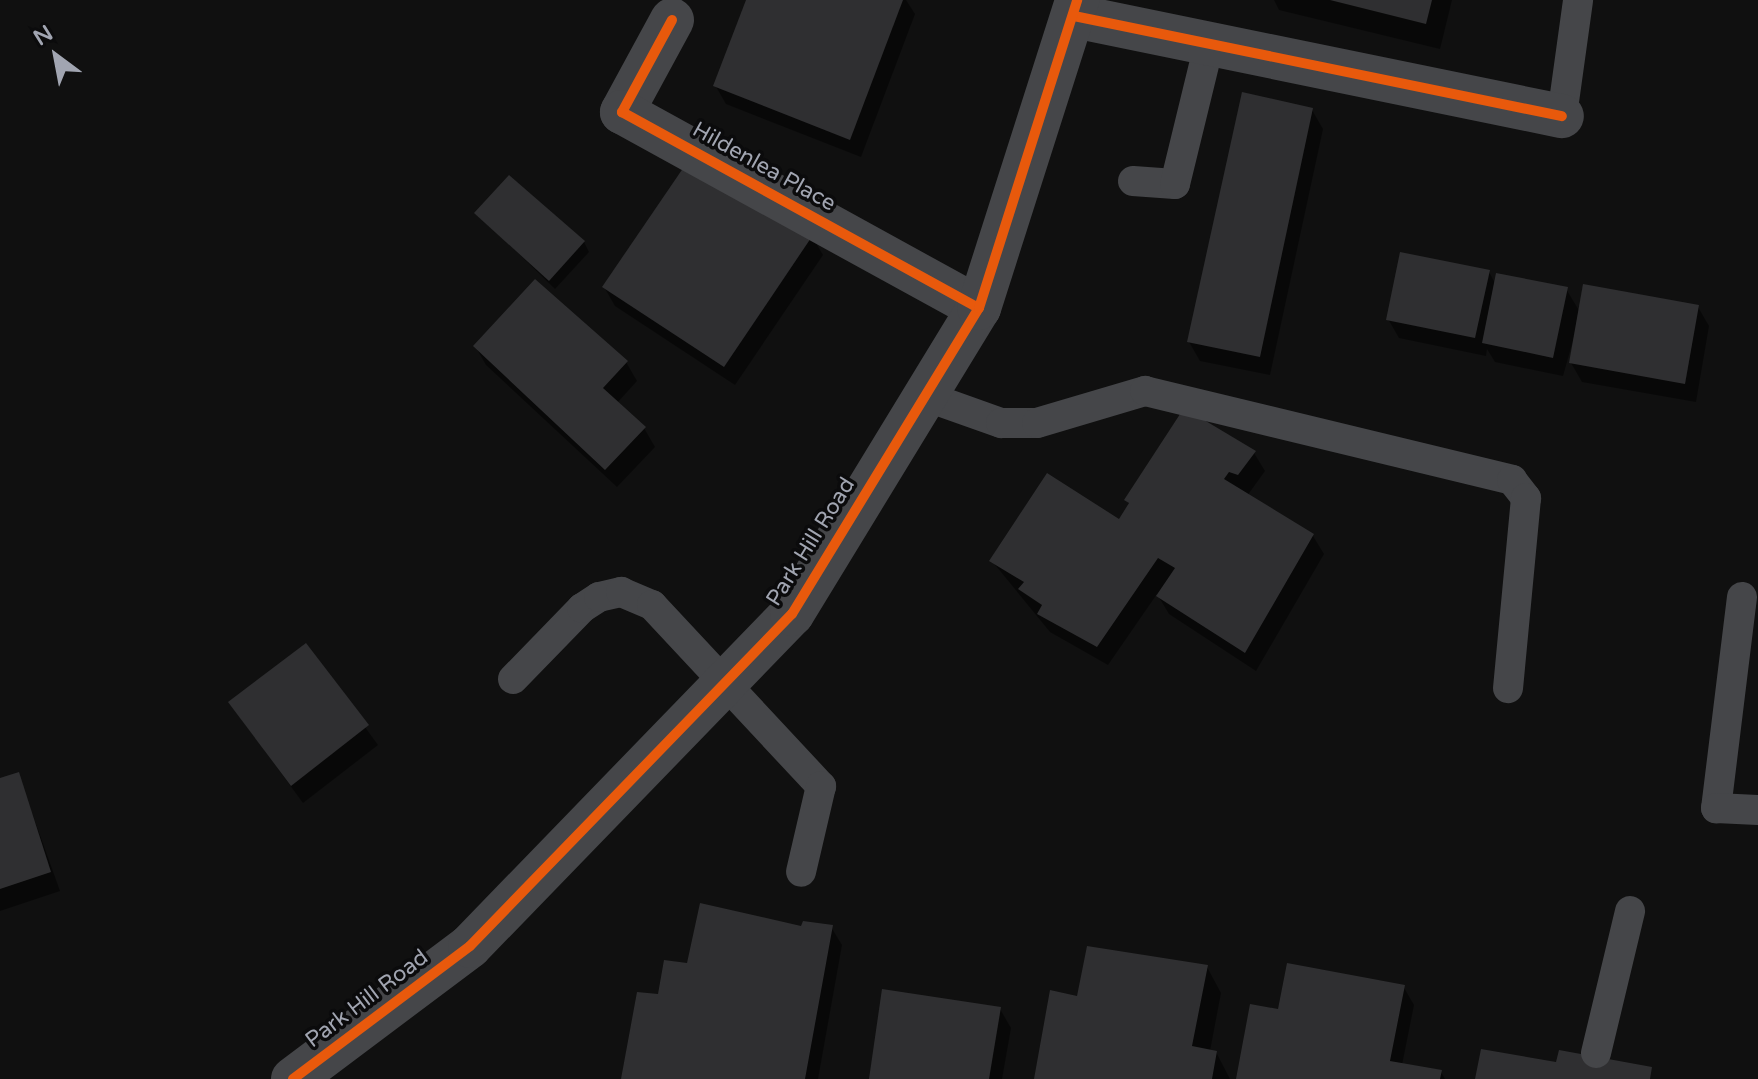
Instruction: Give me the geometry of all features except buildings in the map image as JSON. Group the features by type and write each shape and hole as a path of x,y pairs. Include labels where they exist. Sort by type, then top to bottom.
{"street":[{"path":"1075,8 1209,44 1562,116"},
{"name":"Park Hill Road","path":"293,1079 470,946 792,614 979,308 1075,8"},
{"name":"Hildenlea Place","path":"672,20 622,112 979,308"}],"lane":[{"path":"1562,116 1578,0"},
{"path":"1133,181 1175,184 1209,44"},
{"path":"925,396 1001,423 1037,423 1145,391 1512,480 1526,498 1508,688"},
{"path":"513,679 582,608 621,592 652,605 821,786 801,872"},
{"path":"1742,597 1716,808 1758,810"},
{"path":"1596,1053 1630,911"}],"cycle path":[{"path":"293,1079 470,946 792,614 979,308 1077,0"},
{"path":"1074,16 1562,116"},
{"path":"672,20 622,112 979,308"}]}
